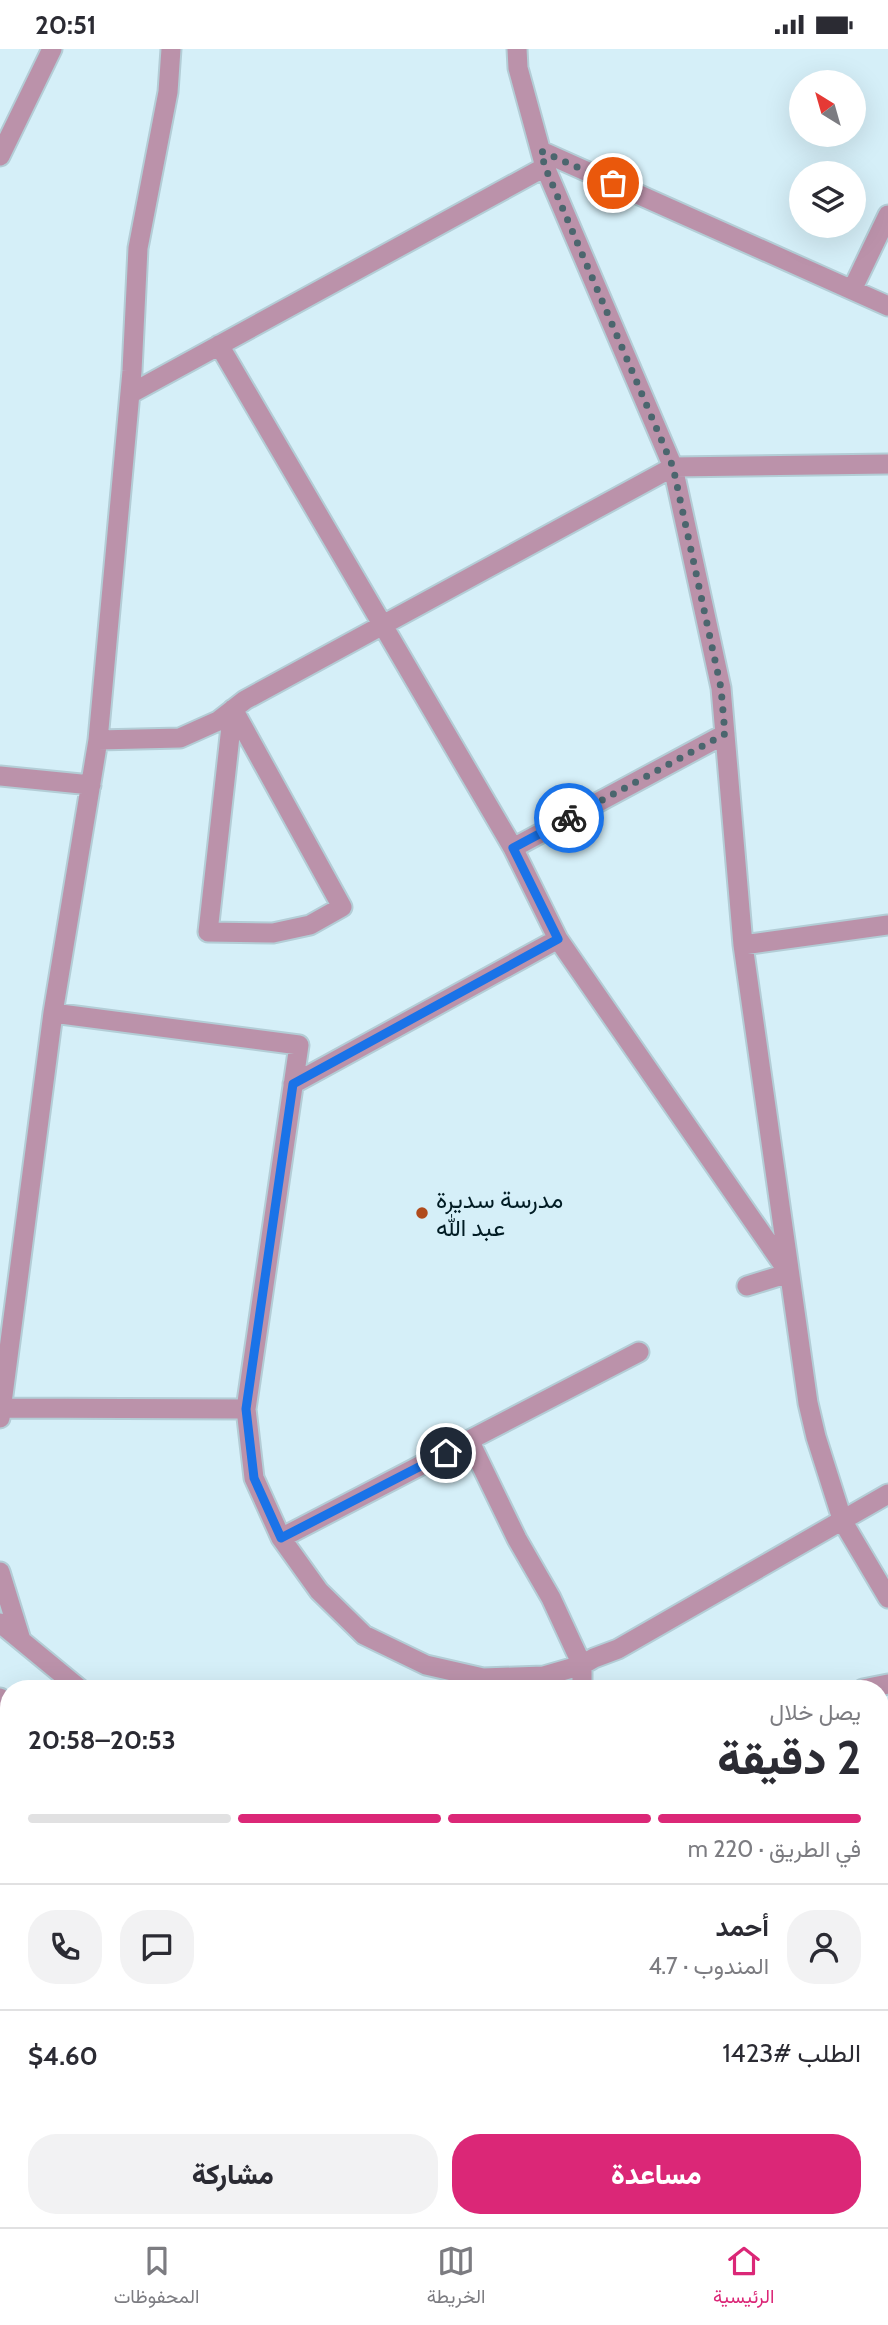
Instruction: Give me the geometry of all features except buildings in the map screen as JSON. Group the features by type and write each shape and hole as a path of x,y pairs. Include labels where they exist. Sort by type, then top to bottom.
{"street":[{"path":"0,156 52,49"},
{"path":"171,49 168,92 138,248 130,394 98,740 53,1013 1,1413 246,1409"},
{"path":"517,49 519,68 543,159 673,467 721,688 743,945 808,1403 843,1522 888,1598"},
{"path":"130,394 543,159"},
{"path":"543,159 888,306"},
{"path":"852,290 888,215"},
{"path":"219,345 513,848 558,939 789,1273"},
{"path":"98,740 180,738 218,721 245,700 673,467 888,464"},
{"path":"233,709 342,907 310,925 273,933 208,932 233,709"},
{"path":"513,848 725,734"},
{"path":"0,776 91,785"},
{"path":"743,945 888,925"},
{"path":"293,1084 558,939"},
{"path":"53,1013 299,1045 246,1409 254,1478 281,1538 319,1591 364,1635 426,1665 483,1678 544,1676 582,1665 618,1649 888,1494"},
{"path":"747,1286 789,1273"},
{"path":"281,1538 639,1352"},
{"path":"469,1440 517,1539 551,1598 582,1665 582,1680"},
{"path":"0,1572 21,1640"},
{"path":"0,1623 69,1680"}],"way so far":[{"path":"569,818 725,734 721,688 673,467 545,167 541,151 613,183"}],"place":[{"name":"مدرسة سديرة عبد الله","path":"422,1213"}],"route":[{"path":"446,1453 281,1538 254,1478 246,1409 293,1084 558,939 513,848 569,818"}]}
